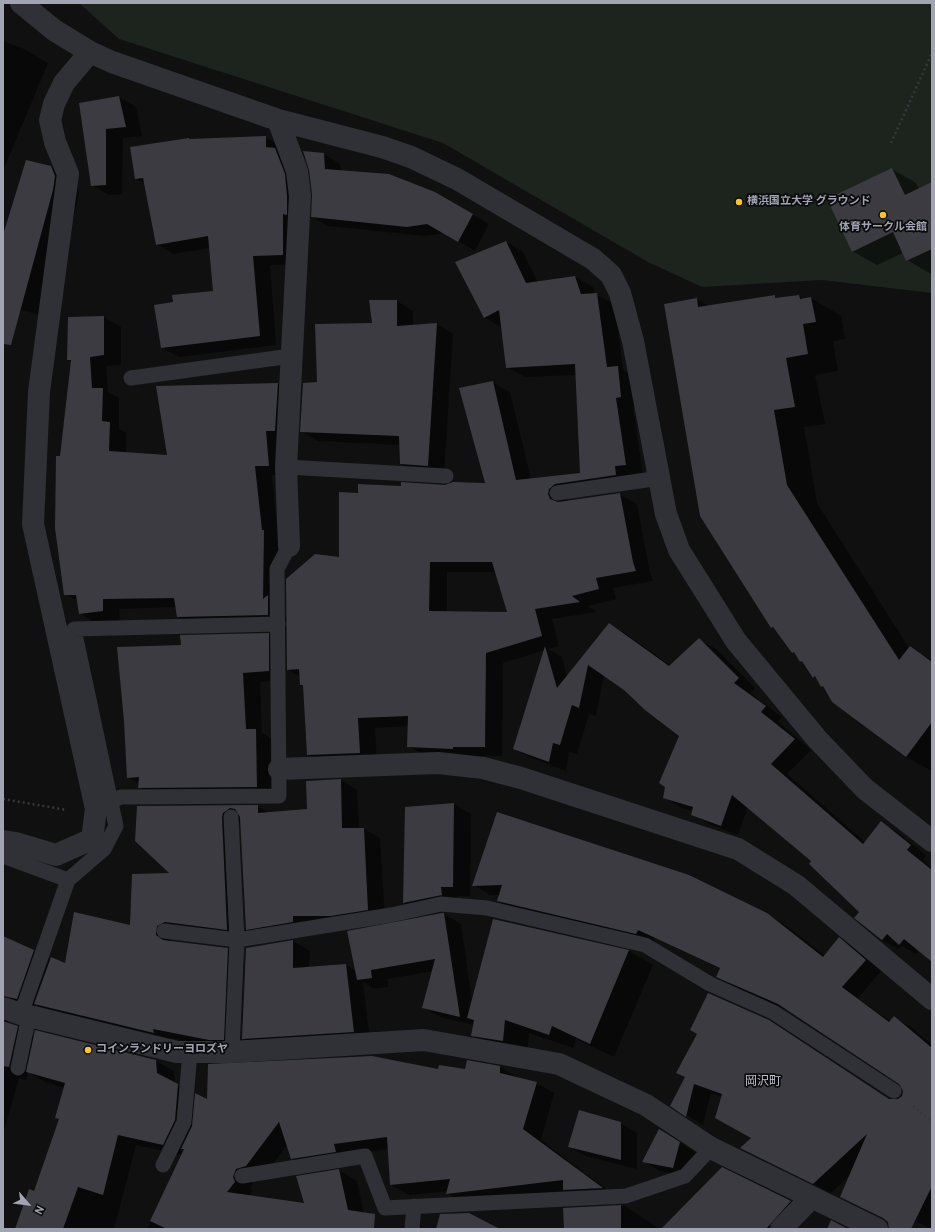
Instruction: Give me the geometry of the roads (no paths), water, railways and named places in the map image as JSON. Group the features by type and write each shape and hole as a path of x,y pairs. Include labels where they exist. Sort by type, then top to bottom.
{"street":[{"path":"21,3 54,30 90,52 139,73 278,120 382,147 411,157 457,178 593,259 611,275 620,293 633,341 666,514 679,550 736,641 817,739 847,772 865,789 932,841"},
{"path":"3,841 16,843 56,855 92,839 103,805 33,524 39,392 68,174 55,142 50,120 54,104 64,83 90,52"},
{"path":"278,120 297,171 300,196 286,467 288,546"},
{"path":"279,769 438,763 483,768 521,778 738,849 796,885 932,999"},
{"path":"18,1012 177,1052 232,1052 424,1040 559,1064 646,1105 712,1148 811,1198 877,1229"},
{"path":"781,1229 811,1198"}],"lane":[{"path":"131,378 292,356"},
{"path":"286,467 446,476"},
{"path":"557,493 660,478"},
{"path":"103,805 121,797 278,796 277,569 288,546"},
{"path":"18,1068 18,1012 68,880 104,849 116,826 103,805 74,629 278,624"},
{"path":"231,817 238,940 232,1052"},
{"path":"3,856 68,880"},
{"path":"164,931 238,940 391,915 441,904 487,908 645,945 710,984 773,1012 894,1091"},
{"path":"164,1165 184,1122 190,1052"},
{"path":"242,1176 365,1156 385,1208 626,1196 686,1176 712,1148"},
{"path":"412,1229 414,1206"}],"place":[{"name":"横浜国立大学 グラウンド","path":"739,202"},
{"name":"体育サークル会館","path":"883,215"},
{"name":"コインランドリーヨロズヤ","path":"88,1050"}],"district":[{"name":"岡沢町","path":"763,1083"}]}
